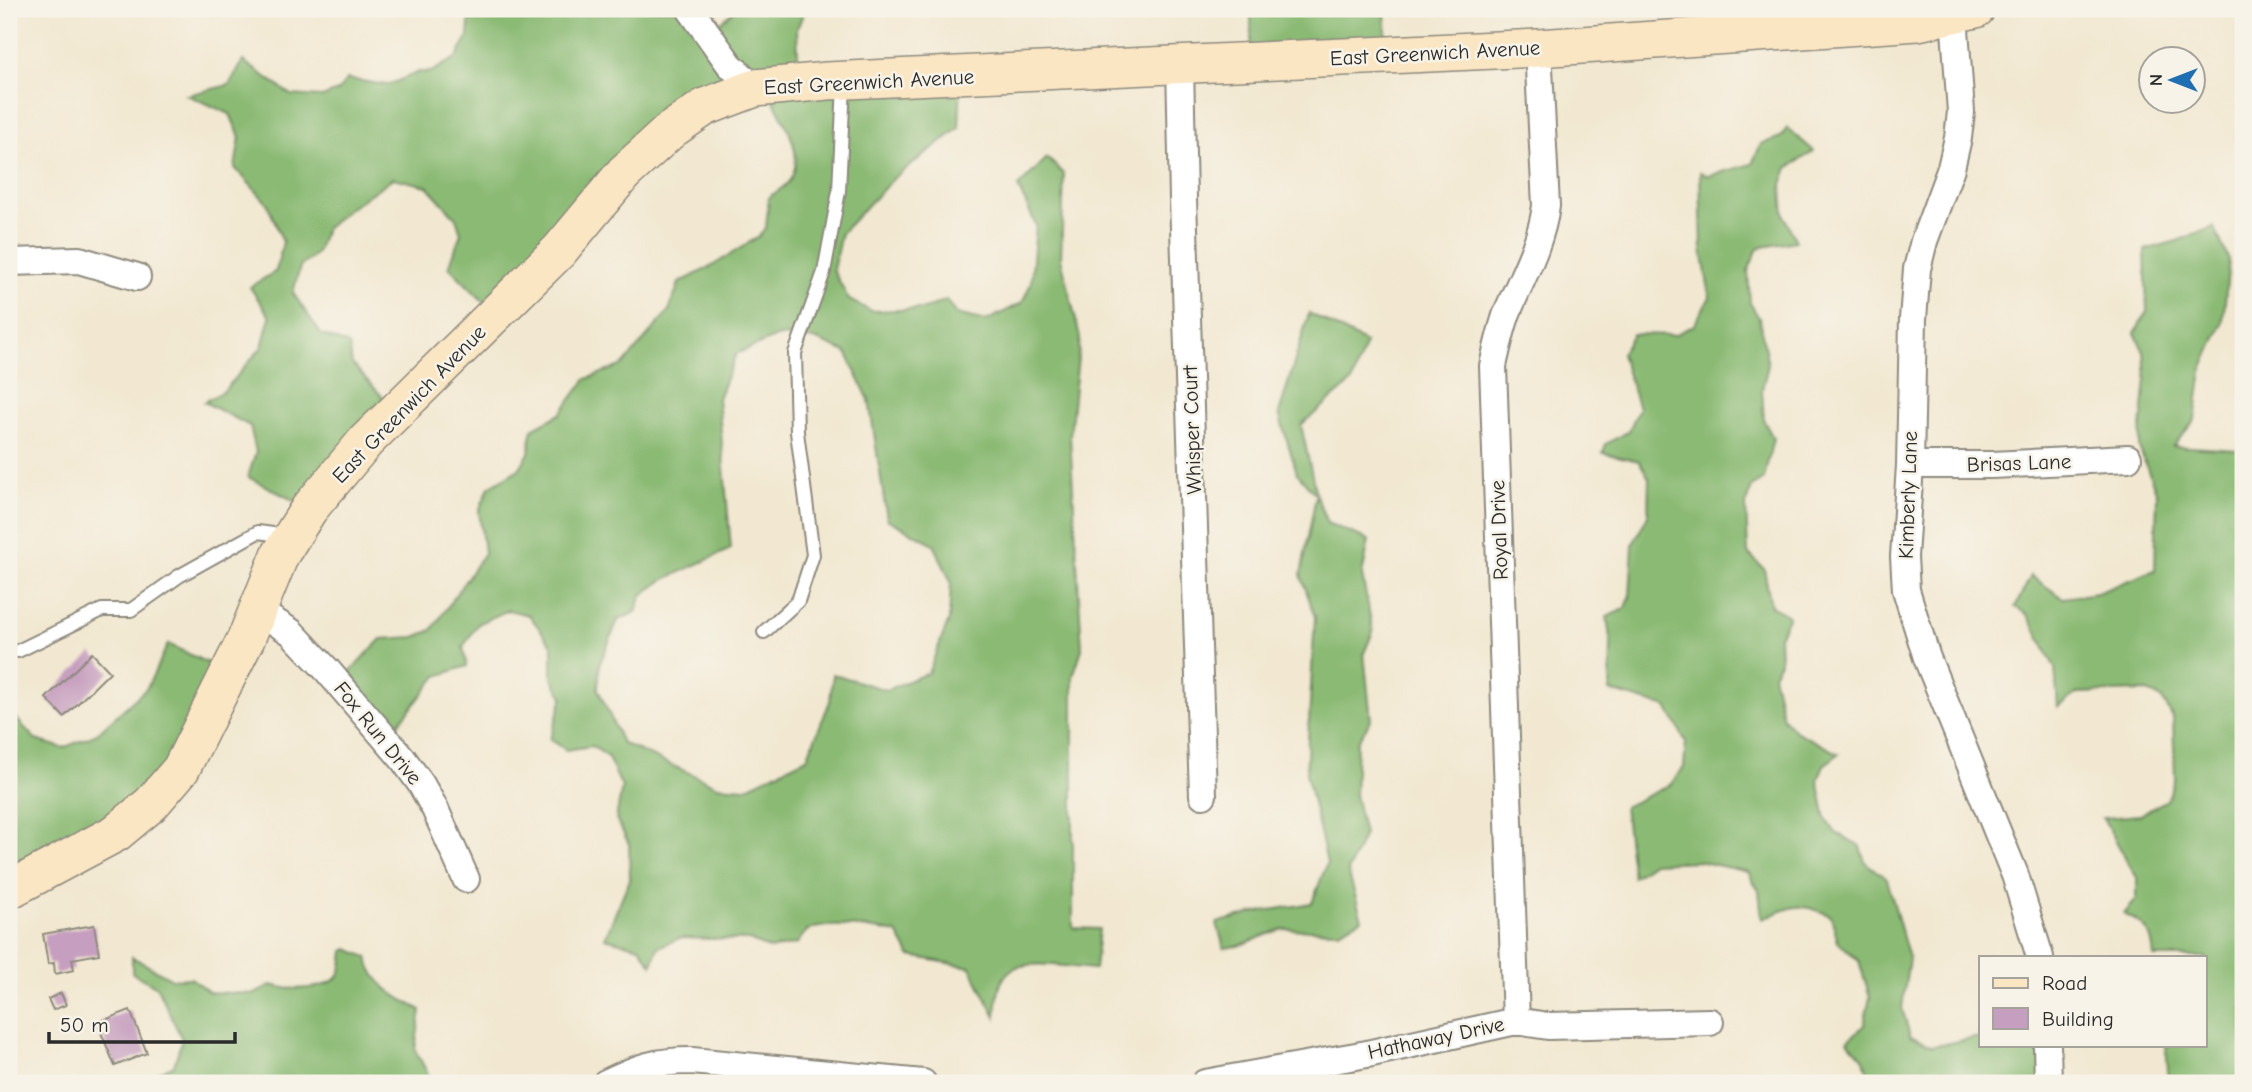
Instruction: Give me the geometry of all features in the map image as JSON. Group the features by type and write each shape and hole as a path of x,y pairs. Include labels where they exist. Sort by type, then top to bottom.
{"street":[{"path":"690,9 730,65 755,88"},
{"name":"East Greenwich Avenue","path":"9,890 116,832 151,804 181,769 258,611 280,555 309,509 366,441 559,251 624,173 671,131 705,107 755,88 844,80 1538,48 1757,20 1917,22 1965,12"},
{"name":"Kimberly Lane","path":"1965,12 1961,112 1951,168 1924,241 1917,270 1913,319 1910,465 1903,557 1906,590 1927,658 2015,875 2040,956"},
{"name":"Royal Drive","path":"1516,1021 1493,366 1507,314 1543,230 1545,218 1544,133 1538,48"},
{"name":"Whisper Court","path":"1180,65 1203,795"},
{"path":"9,262 79,260 137,277"},
{"name":"Brisas Lane","path":"1910,465 1992,465 2128,458"},
{"name":"Fox Run Drive","path":"258,611 290,632 327,670 403,759 435,809 466,878"},
{"name":"Hathaway Drive","path":"1205,1083 1367,1054 1516,1021 1548,1026 1710,1022"},
{"path":"2047,1046 2048,1083"},
{"path":"606,1083 637,1068 668,1061 705,1062 923,1083"}],"lane":[{"path":"764,632 798,601 813,555 797,432 795,353 824,272 839,191 844,80"},
{"path":"18,651 102,610 131,610 179,576 258,533 291,537"}],"green space":[{"path":"470,9 687,9 707,34 736,9 805,9 797,29 799,83 961,79 959,128 894,178 841,233 833,270 849,300 871,311 925,309 946,300 956,314 986,321 1022,303 1031,283 1036,225 1018,187 1047,158 1064,174 1061,258 1080,337 1070,436 1082,649 1073,676 1073,928 1099,929 1095,969 1028,965 1011,970 1000,985 996,1017 970,967 910,956 897,933 877,929 852,926 816,928 807,931 797,944 770,949 749,940 680,938 658,947 652,965 640,947 605,938 630,878 629,844 616,819 622,787 607,756 592,746 566,750 550,739 563,697 552,678 552,645 529,615 508,610 478,624 463,647 467,666 437,676 392,732 340,682 381,639 415,637 432,630 484,553 479,511 489,487 519,469 529,453 532,429 560,414 586,379 623,365 669,311 679,283 758,237 766,228 769,197 789,181 796,164 789,131 768,90 701,109 495,313 449,267 461,233 456,218 427,186 393,178 347,210 325,229 317,253 300,267 293,293 321,334 349,345 352,364 395,410 312,510 248,477 256,452 250,426 204,402 224,391 262,347 270,317 250,287 276,271 283,242 267,203 235,168 240,137 230,114 187,95 229,85 243,61 291,95 322,97 338,91 347,79 388,85 419,72 431,72 457,57 468,37","holes":["779,336 814,339 846,352 869,400 887,519 934,544 951,582 949,620 928,673 886,690 833,674 830,701 807,758 745,788 718,786 622,743 598,689 600,663 618,620 636,612 642,595 663,580 731,549 718,398 736,354"]},
{"path":"1251,9 1385,9 1387,56 1251,47"},
{"path":"1787,128 1814,151 1788,168 1782,184 1784,216 1796,241 1758,248 1748,271 1750,303 1759,318 1768,365 1762,389 1764,421 1773,438 1764,479 1752,487 1746,503 1748,553 1764,569 1771,606 1789,616 1779,636 1780,662 1773,674 1783,718 1795,731 1839,754 1824,765 1818,780 1826,819 1836,833 1859,845 1866,863 1887,879 1909,958 1902,1008 1910,1036 1932,1046 1979,1037 1979,1046 2042,1046 2043,1083 1870,1083 1864,1059 1848,1041 1864,1025 1870,997 1859,961 1838,942 1831,916 1811,908 1796,907 1762,919 1759,891 1748,872 1698,861 1653,863 1633,877 1624,807 1670,785 1684,767 1686,742 1667,707 1610,691 1611,645 1607,617 1626,608 1630,596 1633,544 1648,515 1649,478 1639,461 1603,453 1606,444 1629,431 1639,408 1621,354 1633,334 1675,335 1694,325 1710,297 1702,250 1700,172 1708,176 1752,164 1761,144 1781,137"},
{"path":"2214,227 2229,260 2223,322 2202,370 2195,420 2173,446 2239,450 2243,444 2243,1083 2169,1083 2166,1046 2206,1046 2206,956 2154,956 2147,930 2124,914 2137,899 2137,878 2103,818 2140,815 2167,800 2175,778 2173,718 2161,697 2144,691 2078,693 2058,707 2055,668 2028,615 2015,607 2031,576 2063,598 2097,593 2155,570 2157,494 2139,447 2146,379 2144,352 2135,333 2147,311 2145,250"},
{"path":"1309,313 1366,343 1352,382 1301,425 1316,494 1327,523 1369,540 1362,575 1373,632 1364,653 1371,720 1357,742 1355,795 1364,834 1348,871 1362,919 1339,931 1282,929 1238,946 1224,948 1217,923 1253,913 1312,903 1327,863 1306,773 1315,617 1301,575 1316,495 1297,473 1279,414"},
{"path":"168,644 220,669 181,771 9,891 9,706 12,714 36,740 63,748 95,735 147,688"},
{"path":"348,949 367,957 375,975 388,990 421,1010 415,1050 432,1081 137,1083 174,1065 182,1039 157,987 132,973 132,957 172,979 191,978 209,992 255,994 272,985 299,989 328,983 340,973 344,951"}],"building":[{"path":"92,653 110,672 64,717 46,698"},
{"path":"94,925 99,954 72,959 74,970 55,974 54,963 48,964 43,934"},
{"path":"61,993 66,1005 53,1010 48,999"},
{"path":"130,1010 147,1053 115,1066 97,1023"}]}
